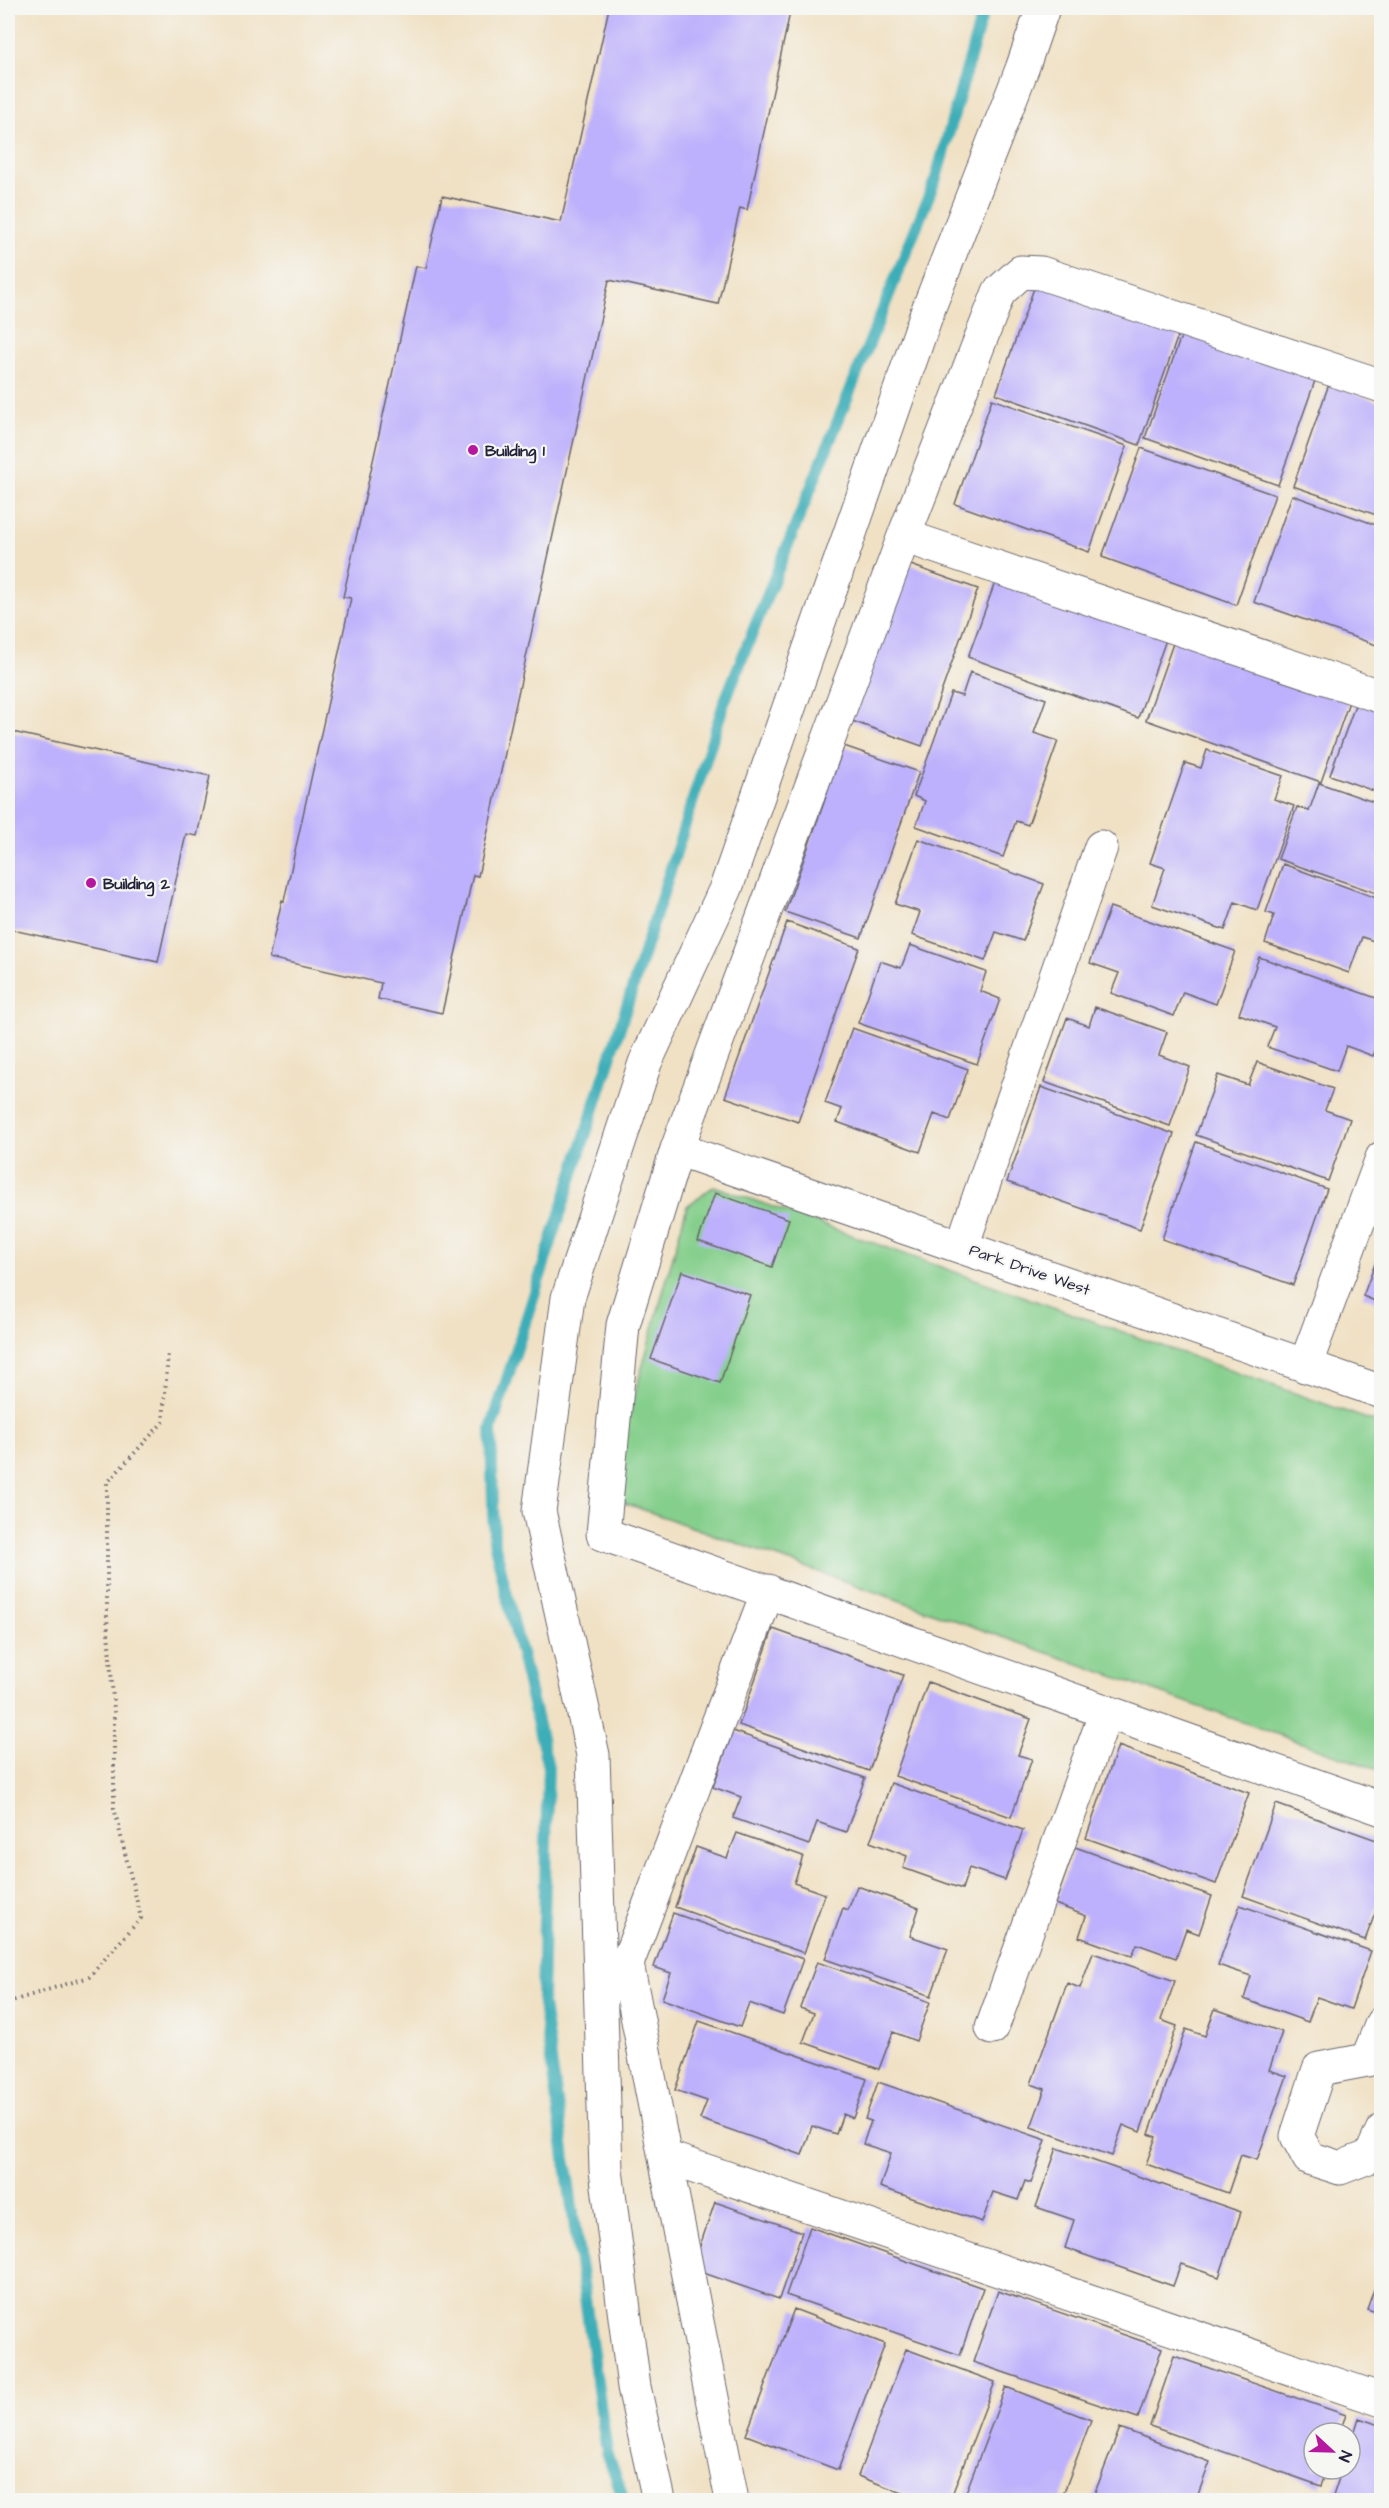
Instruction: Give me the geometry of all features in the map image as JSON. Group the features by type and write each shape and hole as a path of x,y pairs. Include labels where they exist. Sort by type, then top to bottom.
{"street":[{"path":"658,2500 634,2387 606,2170 593,1755 539,1511 568,1298 645,1063 726,888 928,310 1022,69 1042,8"},
{"path":"1382,386 1041,273 1021,272 999,292 904,536 677,1149 623,1325 603,1534 1382,1809"},
{"path":"904,536 1382,697"},
{"path":"962,1246 1101,847"},
{"name":"Park Drive West","path":"677,1149 1382,1392"},
{"path":"1305,1366 1382,1158"},
{"path":"739,2498 665,2157 627,1964 768,1591"},
{"path":"992,2028 1106,1712"},
{"path":"1382,2023 1374,2071 1319,2069 1297,2136 1309,2158 1340,2168 1371,2156 1382,2131"},
{"path":"665,2157 1382,2400"}],"path":[{"path":"8,2001 89,1977 141,1918 114,1808 114,1712 108,1618 107,1483 163,1422 168,1352"}],"green space":[{"path":"714,1186 1381,1424 1381,1771 624,1503 612,1476 687,1206"}],"building":[{"name":"Building 1","path":"609,8 791,8 747,210 740,208 718,304 609,280 478,876 473,875 442,1013 378,999 381,983 269,958 282,900 284,901 351,598 343,597 416,266 426,268 442,196 561,222"},
{"path":"1037,280 1180,330 1139,445 996,394"},
{"path":"1183,331 1316,378 1278,485 1145,438"},
{"path":"1329,384 1382,403 1382,517 1293,486"},
{"path":"992,399 1127,446 1089,552 955,504"},
{"path":"1141,448 1275,495 1236,605 1102,557"},
{"path":"1292,495 1382,527 1382,647 1254,602"},
{"path":"908,564 978,589 922,746 852,721"},
{"path":"997,577 1167,637 1138,718 968,657"},
{"path":"1176,635 1351,696 1321,782 1146,720"},
{"path":"970,672 1046,699 1034,733 1058,741 1028,825 1016,821 1003,857 916,826 925,801 914,796 951,693 962,696"},
{"path":"1359,694 1382,702 1382,794 1330,775"},
{"name":"Building 2","path":"8,731 210,776 197,836 186,834 158,962 8,929"},
{"path":"844,746 919,772 861,938 785,912"},
{"path":"1207,750 1283,776 1274,799 1294,806 1257,910 1235,902 1225,930 1152,905 1165,868 1150,863 1185,763 1201,768"},
{"path":"1319,783 1382,805 1382,895 1278,859 1297,807 1309,811"},
{"path":"918,839 1044,884 1023,941 996,932 985,961 912,935 920,912 895,904"},
{"path":"1283,864 1382,900 1382,920 1374,941 1362,937 1349,973 1265,943 1274,915 1266,912"},
{"path":"1110,907 1235,951 1216,1004 1183,992 1174,1016 1111,993 1119,973 1090,963"},
{"path":"787,922 859,948 798,1122 725,1097"},
{"path":"910,945 986,972 980,991 1000,999 977,1064 858,1023 880,961 901,968"},
{"path":"1259,957 1382,1000 1382,1033 1373,1056 1346,1046 1337,1071 1267,1047 1275,1027 1239,1014"},
{"path":"1095,1007 1167,1032 1159,1055 1190,1067 1170,1126 1044,1082 1067,1018 1089,1026"},
{"path":"852,1028 968,1069 950,1120 934,1114 920,1152 837,1122 842,1109 825,1103"},
{"path":"1257,1062 1333,1089 1325,1110 1350,1119 1328,1181 1196,1135 1218,1075 1248,1085"},
{"path":"1041,1087 1174,1134 1140,1229 1007,1182"},
{"path":"1196,1142 1327,1189 1293,1285 1162,1239"},
{"path":"715,1193 789,1219 772,1267 698,1241"},
{"path":"1382,1248 1382,1304 1363,1296"},
{"path":"682,1271 750,1295 720,1383 651,1359"},
{"path":"773,1629 903,1675 869,1771 739,1725"},
{"path":"928,1682 1031,1719 1018,1755 1032,1759 1011,1817 895,1776"},
{"path":"733,1731 865,1778 846,1832 817,1822 809,1845 733,1818 741,1797 713,1787"},
{"path":"1118,1746 1249,1793 1216,1884 1086,1838"},
{"path":"891,1783 1023,1830 1005,1880 969,1868 962,1889 903,1868 907,1856 870,1842"},
{"path":"1276,1804 1382,1842 1382,1895 1365,1940 1243,1896"},
{"path":"737,1833 803,1856 794,1883 825,1894 804,1953 675,1907 696,1847 727,1858"},
{"path":"1075,1847 1212,1896 1199,1934 1186,1929 1176,1958 1137,1944 1132,1956 1079,1937 1086,1916 1055,1904"},
{"path":"857,1886 919,1908 910,1936 948,1949 931,1996 825,1959 843,1908 848,1910"},
{"path":"1240,1905 1371,1951 1351,2009 1317,1997 1308,2022 1244,1999 1251,1976 1218,1965"},
{"path":"673,1913 803,1959 783,2015 749,2003 740,2027 662,1999 671,1973 654,1967"},
{"path":"1093,1953 1175,1981 1161,2020 1177,2026 1140,2132 1123,2125 1112,2156 1031,2127 1045,2089 1031,2084 1067,1983 1080,1988"},
{"path":"817,1962 930,2002 916,2041 893,2032 879,2069 803,2042 814,2013 800,2008"},
{"path":"1215,2009 1282,2032 1269,2070 1287,2076 1257,2160 1241,2155 1228,2193 1146,2164 1156,2137 1149,2134 1186,2029 1205,2036"},
{"path":"699,2021 867,2079 853,2118 843,2114 836,2134 812,2126 802,2155 700,2119 707,2101 675,2090"},
{"path":"878,2082 1046,2140 1031,2183 1025,2181 1018,2200 993,2192 982,2222 880,2187 891,2153 863,2144 871,2121 865,2119"},
{"path":"1057,2148 1241,2212 1219,2277 1181,2264 1173,2286 1065,2248 1074,2220 1036,2207"},
{"path":"715,2202 802,2232 779,2299 692,2269"},
{"path":"810,2227 983,2288 960,2355 786,2295"},
{"path":"1382,2270 1382,2314 1367,2309"},
{"path":"998,2291 1162,2348 1138,2418 973,2362"},
{"path":"794,2309 885,2344 838,2470 746,2435"},
{"path":"906,2349 995,2382 950,2500 921,2500 858,2476"},
{"path":"1174,2356 1346,2415 1344,2421 1302,2421 1302,2479 1150,2426"},
{"path":"1006,2387 1091,2420 1061,2500 963,2500"},
{"path":"1359,2418 1382,2426 1382,2500 1347,2500 1333,2496 1338,2481 1362,2481 1362,2421 1358,2421"},
{"path":"1120,2428 1210,2462 1196,2500 1092,2500"},
{"path":"1307,2481 1323,2481 1321,2486"}],"waterway":[{"path":"624,2500 607,2452 542,1997 548,1767 494,1541 491,1429 724,703 936,178 984,8"}],"place":[{"name":"Building 1","path":"473,450"},
{"name":"Building 2","path":"91,883"}]}
